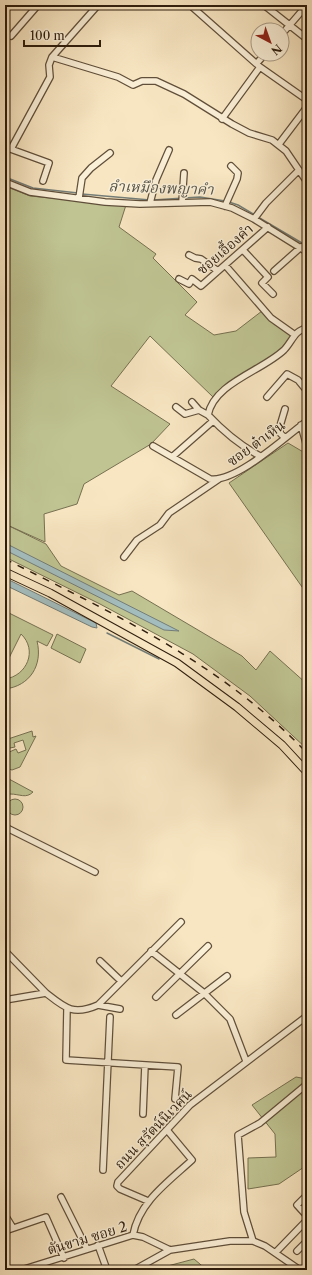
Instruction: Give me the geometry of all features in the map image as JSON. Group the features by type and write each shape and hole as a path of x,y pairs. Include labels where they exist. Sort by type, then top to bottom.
{"main road":[{"path":"5,572 50,593 177,662 237,707 282,745 307,772"}],"street":[{"path":"12,36 38,5"},
{"path":"43,181 49,163 8,148 50,77 49,66 52,57 98,5"},
{"path":"190,5 259,65 307,100"},
{"path":"264,5 284,22"},
{"path":"290,25 307,5"},
{"path":"290,27 307,39"},
{"path":"52,57 118,77 133,85 142,81 156,82 184,94 222,119 249,133 279,144 307,182"},
{"path":"222,119 261,62"},
{"path":"279,144 307,107"},
{"path":"151,200 169,150"},
{"path":"79,197 82,178 110,153"},
{"path":"226,202 237,179 238,173 231,166"},
{"path":"256,216 298,170"},
{"path":"182,201 184,173"},
{"path":"5,182 30,192 79,197 105,202 151,200 226,202 256,216 268,227 307,252"},
{"name":"ซอยเอื้องคำ","path":"179,279 189,284 192,279 201,286 268,227"},
{"path":"274,271 301,247"},
{"path":"243,250 268,277 262,283 274,294"},
{"path":"189,255 195,258 201,258 218,272"},
{"path":"225,265 271,318 295,335"},
{"path":"208,415 214,399 226,389 284,350 295,335 301,330 306,329"},
{"path":"267,397 287,374 298,380 307,391"},
{"path":"192,402 199,410 208,415 248,449 260,456"},
{"path":"176,407 185,414 199,410"},
{"path":"285,409 280,426 280,433 285,438"},
{"path":"172,457 214,421"},
{"name":"ซอย ต๋าเหิน","path":"153,446 210,479 219,479 229,477 242,470 307,421"},
{"path":"301,425 307,446"},
{"path":"124,557 137,540 160,525 169,513 219,479"},
{"path":"5,827 95,872"},
{"path":"98,1005 181,922"},
{"path":"156,997 208,946"},
{"path":"5,951 46,993 67,1009 82,1010 98,1005 120,1008"},
{"path":"151,951 204,993 230,1019 246,1061"},
{"path":"100,962 121,981"},
{"path":"176,1015 227,976"},
{"path":"5,1000 46,993"},
{"path":"67,1009 66,1060 178,1067 175,1099"},
{"name":"ถนน สุรัตน์นิเวศน์","path":"148,1201 120,1189 118,1182 190,1105 307,1016"},
{"path":"103,1170 110,1017"},
{"path":"143,1114 145,1065"},
{"path":"253,1241 244,1212 238,1135 260,1123 307,1084"},
{"path":"133,1235 140,1214 148,1201 192,1160 167,1130"},
{"path":"307,1195 297,1205 307,1216"},
{"path":"61,1197 87,1249"},
{"path":"5,1215 13,1228"},
{"path":"5,1231 46,1217 64,1258"},
{"path":"276,1252 307,1220"},
{"name":"ตันขาม ซอย 2","path":"22,1270 133,1235 143,1237 170,1250"},
{"path":"134,1270 170,1250 230,1241 253,1241 276,1252 292,1268 300,1270"},
{"path":"297,1251 307,1242"},
{"path":"98,1245 107,1270"}],"green space":[{"path":"5,186 30,196 126,205 119,227 156,254 153,258 197,302 185,315 214,335 236,331 262,311 274,324 292,336 275,354 213,397 150,336 111,386 170,424 151,444 84,484 77,504 44,514 45,542 5,524"},
{"path":"288,443 305,453 307,458 307,594 229,483"},
{"path":"5,524 46,544 61,566 119,595 132,591 242,656 256,670 270,651 307,684 307,749 250,696 193,654 100,604 5,557"},
{"path":"5,611 53,635 47,646 37,641 38,658 33,673 28,679 21,684 5,689 5,679 13,677 19,673 28,661 29,647 21,634 5,666"},
{"path":"57,634 86,649 80,663 51,648"},
{"path":"32,731 33,737 36,736 20,767 12,770 5,768 5,754 16,749 18,753 26,750 23,740 14,743 15,747 5,749 5,740"},
{"path":"5,779 9,779 33,792 23,796 10,794 5,797"},
{"path":"12,799 18,799 23,804 21,813 18,815 12,815 7,810 7,804"},
{"path":"296,1077 307,1079 307,1165 279,1184 248,1189 248,1158 276,1157 275,1134 252,1105"},
{"path":"194,1259 207,1270 160,1270 160,1268"}],"water":[{"path":"5,543 179,631 164,630 5,550"},
{"path":"5,578 96,623 97,628 92,627 5,585"}],"waterway":[{"name":"ลำเหมืองพญาคำ","path":"5,177 33,188 78,193"},
{"name":"ลำเหมืองพญาคำ","path":"82,194 150,200"},
{"name":"ลำเหมืองพญาคำ","path":"153,200 200,197 225,201"},
{"name":"ลำเหมืองพญาคำ","path":"229,202 238,205 307,246"},
{"path":"107,633 159,659"}],"railway":[{"path":"5,559 86,600 165,643 239,692 274,721 307,753"}]}
